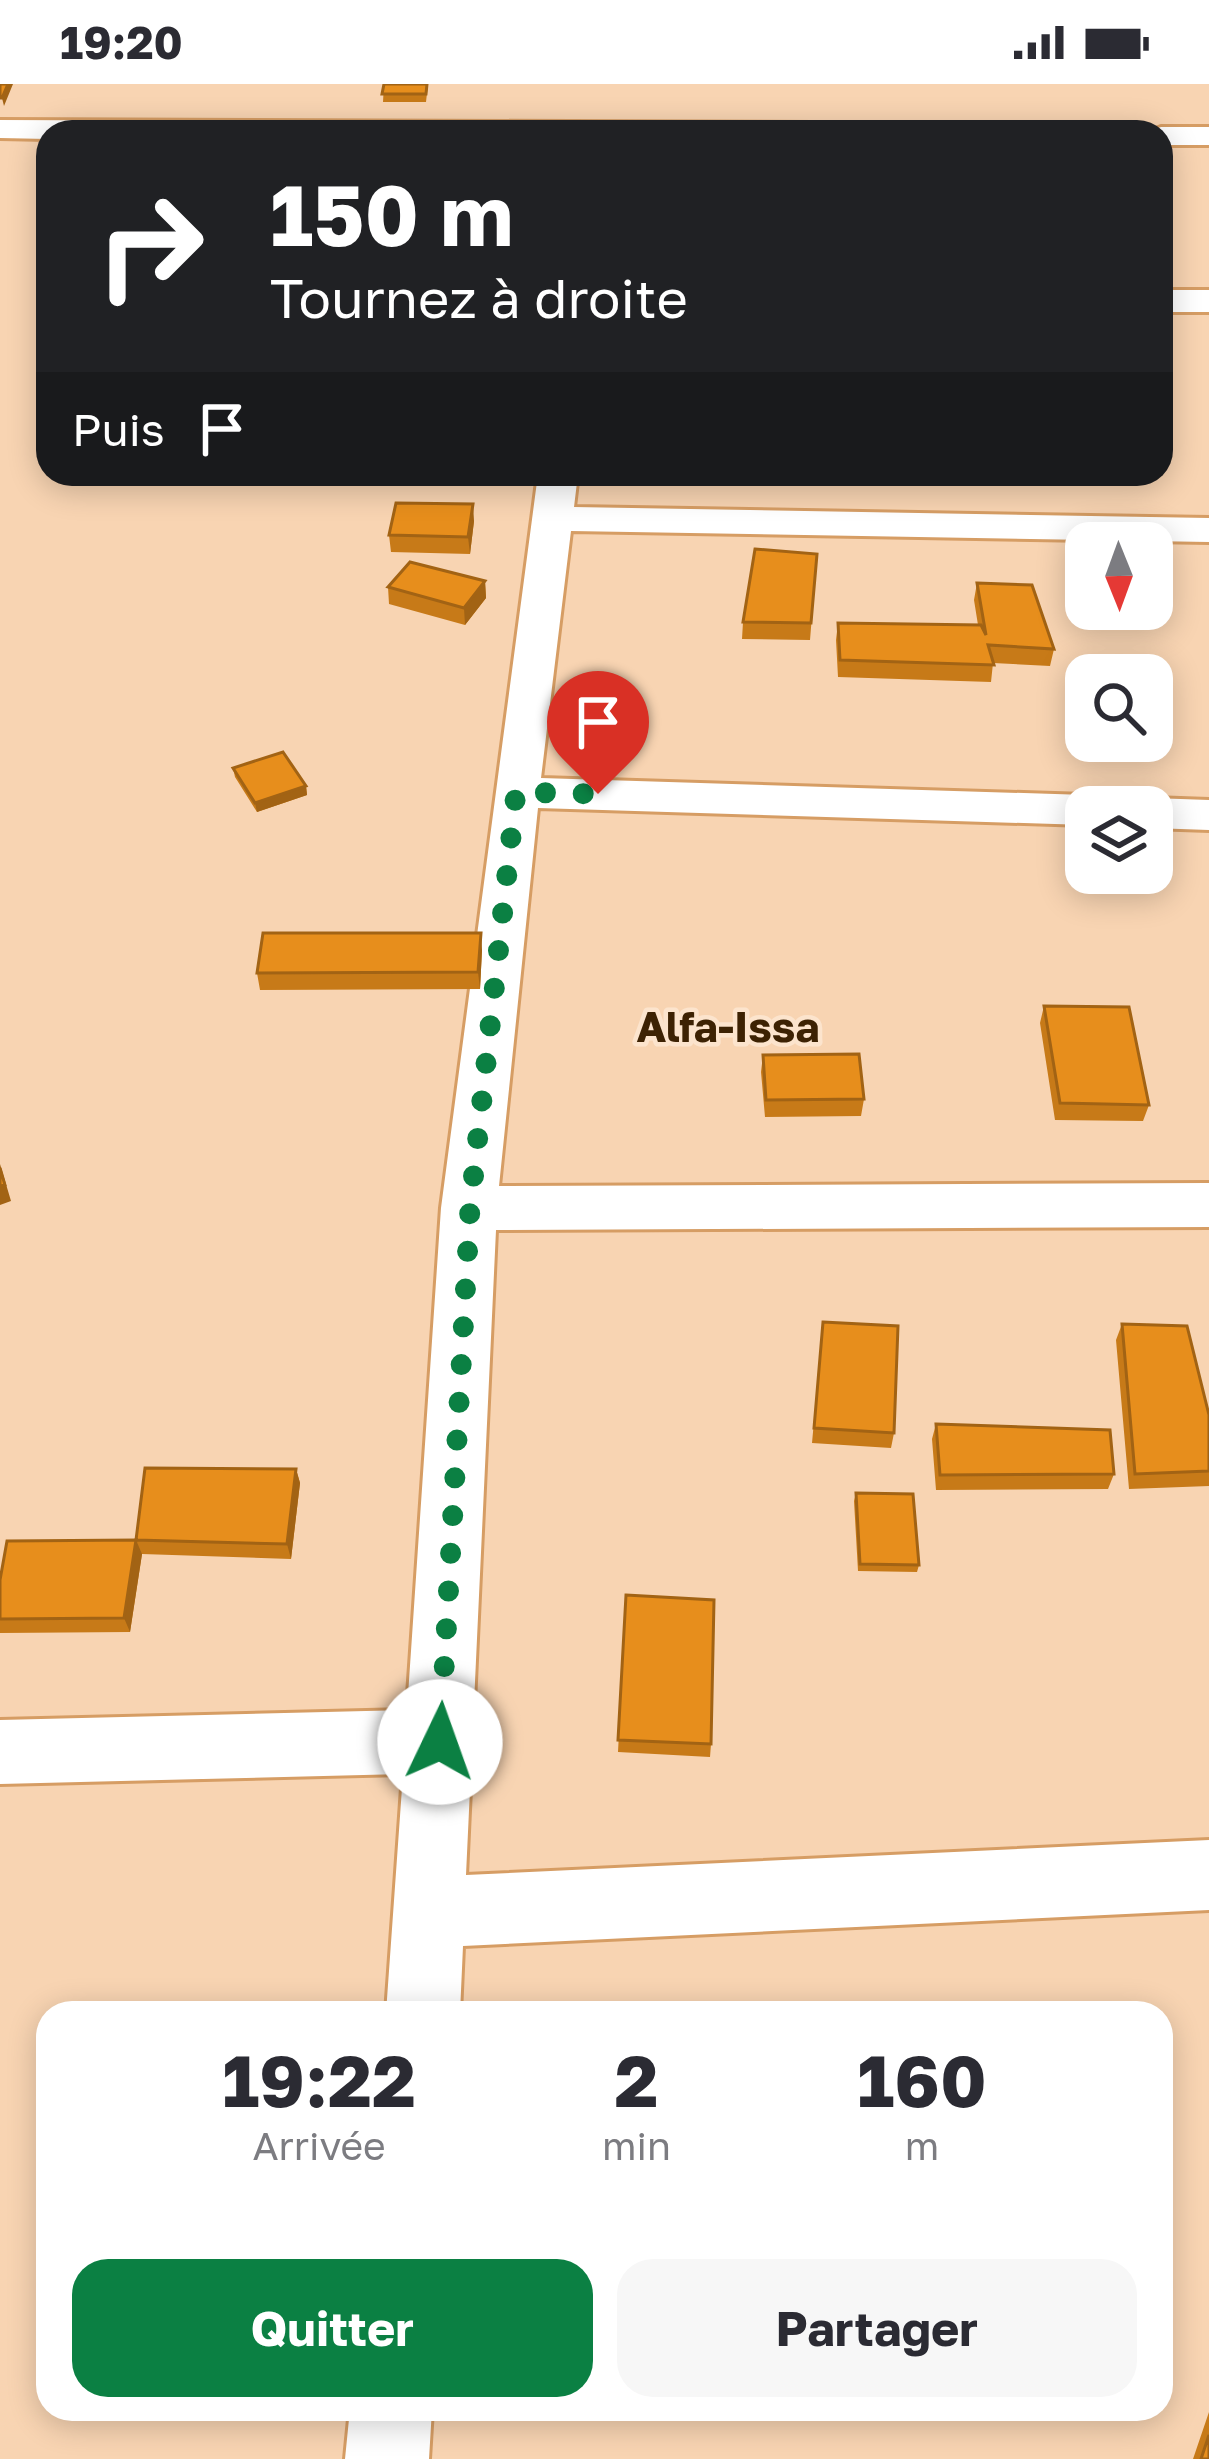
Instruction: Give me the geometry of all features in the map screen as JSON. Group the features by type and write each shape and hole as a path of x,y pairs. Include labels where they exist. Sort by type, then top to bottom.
{"street":[{"path":"0,129 36,129"},
{"path":"1173,136 1209,136"},
{"path":"1173,301 1209,301"},
{"path":"425,2001 470,1208 516,792 556,497 1209,530"},
{"path":"516,792 1065,809"},
{"path":"1173,813 1209,814"},
{"path":"470,1208 1209,1205"},
{"path":"0,1753 440,1742"},
{"path":"432,1912 1209,1875"},
{"path":"387,2459 390,2421"}],"building":[{"path":"384,84 427,84 426,94 382,94"},
{"path":"396,503 473,504 468,537 389,535"},
{"path":"755,549 817,554 811,623 743,622"},
{"path":"410,562 485,581 464,608 388,587"},
{"path":"977,583 1032,585 1054,649 988,645 994,665 840,660 838,623 981,625 986,635"},
{"path":"283,752 306,786 255,803 233,768"},
{"path":"263,933 481,933 478,972 257,973"},
{"path":"1044,1006 1129,1007 1149,1105 1060,1103"},
{"path":"859,1054 864,1099 766,1100 763,1055"},
{"path":"823,1322 898,1326 894,1433 814,1428"},
{"path":"1122,1324 1187,1326 1209,1415 1209,1471 1135,1474"},
{"path":"936,1424 1110,1430 1114,1474 940,1475"},
{"path":"145,1468 296,1469 287,1544 136,1540"},
{"path":"856,1493 913,1494 919,1565 860,1564"},
{"path":"136,1540 124,1618 0,1619 7,1541"},
{"path":"626,1595 714,1600 711,1744 618,1740"},
{"path":"1209,2435 1209,2459 1201,2459"}],"district":[{"name":"Alfa-Issa","path":"728,1026"}],"route":[{"path":"440,1742 470,1208 516,792 598,794"}]}
